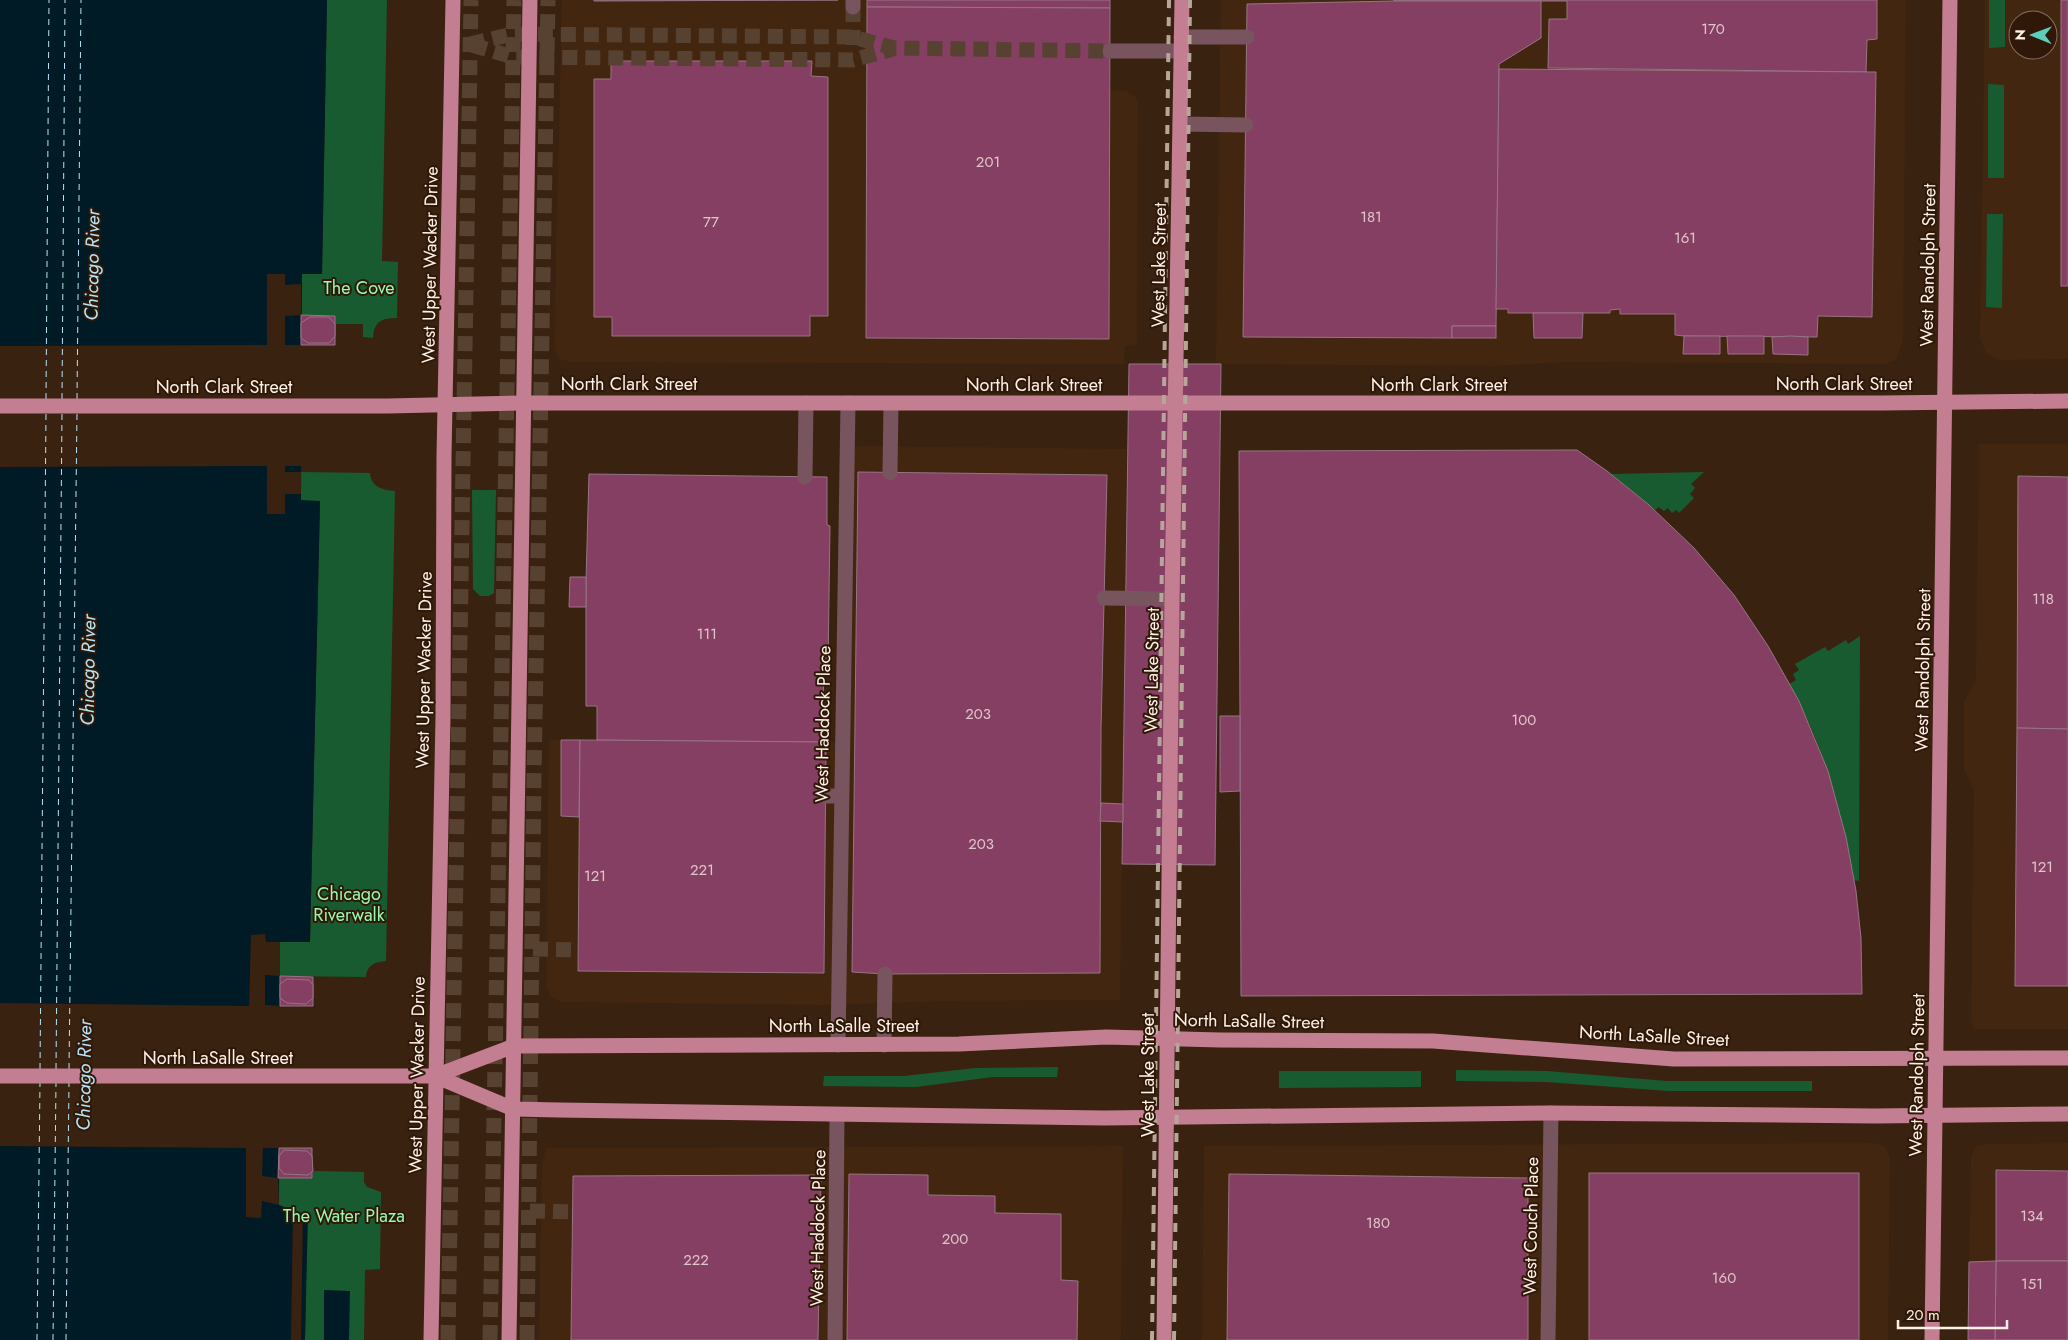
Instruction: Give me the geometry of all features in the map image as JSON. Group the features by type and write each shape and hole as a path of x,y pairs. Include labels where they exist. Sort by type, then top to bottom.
{"main road":[{"name":"West Upper Wacker Drive","path":"431,1340 443,717 453,0"},
{"path":"508,1340 530,0"},
{"name":"West Lake Street","path":"1164,1340 1172,599 1182,0"},
{"name":"West Randolph Street","path":"1932,1340 1950,0"},
{"name":"North Clark Street","path":"0,406 524,403 1175,404 2068,401"},
{"name":"North LaSalle Street","path":"0,1076 436,1076 514,1046 959,1044 1106,1036 1433,1041 1674,1059 2068,1058"},
{"name":"North LaSalle Street","path":"436,1076 512,1109 838,1116 1166,1118 1551,1113 2068,1114"}],"street":[{"path":"1110,51 1247,37"},
{"path":"1180,124 1246,125"},
{"path":"805,477 806,403"},
{"name":"West Haddock Place","path":"838,1044 848,403"},
{"path":"890,473 891,404"},
{"path":"1104,598 1172,599"},
{"path":"826,796 841,796"},
{"path":"884,1045 885,974"},
{"name":"West Couch Place","path":"1548,1340 1551,1113"},
{"name":"West Haddock Place","path":"835,1340 838,1116"}],"shaded area":[{"path":"562,0 867,0 867,7 1008,8 1110,19 1110,90 1126,91 1135,96 1138,104 1137,345 1125,346 1124,364 569,362 558,358 554,348"},
{"path":"1221,0 1906,0 1903,339 1896,360 1885,364 1563,362 1497,366 1216,364"},
{"path":"1985,0 2068,0 2068,359 1999,360 1986,353 1980,338"},
{"path":"1979,444 2068,444 2068,1029 1975,1029 1971,1024 1974,789 1964,770 1964,701 1976,680"},
{"path":"846,446 1127,449 1120,1000 944,1001 823,1005 561,1002 550,996 546,985 549,740 842,742"},
{"path":"1874,1143 1886,1147 1890,1159 1888,1340 1202,1340 1204,1146"},
{"path":"2068,1143 2068,1340 1968,1340 1971,1159 1975,1147 1989,1144"},
{"path":"1123,1146 1121,1340 539,1340 542,1165 546,1148"}],"green space":[{"name":"Chicago Riverwalk","path":"327,0 387,0 382,261 398,262 397,318 383,320 377,324 373,338 363,337 363,324 335,324 335,316 301,316 301,472 370,473 372,482 375,485 386,490 395,491 386,961 372,965 366,977 280,976 278,1177 312,1178 313,1171 364,1172 364,1182 367,1187 381,1192 380,1269 365,1270 364,1340 305,1340 307,1213 293,1213 279,1205 251,935 310,941 320,502 285,514 301,274 322,274"},
{"path":"1989,0 2005,0 2005,47 1989,48"},
{"path":"1988,84 2004,85 2004,178 1988,178"},
{"path":"1987,214 2003,214 2002,308 1986,307"},
{"path":"1704,472 1691,484 1695,488 1690,494 1694,498 1679,513 1676,510 1672,513 1668,508 1664,511 1659,507 1655,510 1611,474"},
{"path":"472,490 496,490 494,593 489,596 480,596 473,589"},
{"path":"1860,636 1859,881 1854,880 1844,830 1822,755 1789,684 1796,680 1793,674 1799,670 1795,664 1825,647 1828,651 1846,640 1848,644"},
{"path":"1058,1067 1057,1077 993,1077 916,1087 823,1086 824,1076 904,1076 975,1068"},
{"path":"1456,1070 1547,1071 1667,1081 1812,1081 1812,1091 1668,1091 1546,1082 1456,1081"},
{"path":"1279,1071 1421,1071 1421,1087 1279,1088"}],"water":[{"name":"Chicago River","path":"0,0 327,0 322,274 302,274 301,500 320,501 310,942 280,942 279,1205 293,1210 293,1213 308,1213 305,1340 0,1340"},
{"path":"324,1290 350,1291 349,1340 324,1340"}],"pier":[{"path":"267,274 285,274 285,285 301,284 301,315 285,316 285,345 303,345 304,466 285,466 285,472 301,472 301,494 285,494 285,514 267,514 267,466 0,467 0,346 267,345"},
{"path":"265,934 266,942 280,942 280,976 265,975 265,1005 282,1006 281,1148 263,1148 262,1176 278,1178 279,1205 262,1201 261,1218 246,1217 246,1148 0,1146 0,1003 249,1006 251,935"},
{"path":"293,1213 303,1213 301,1340 291,1340"}],"building":[{"path":"594,0 838,0 594,1"},
{"path":"867,0 1110,0 1110,8 867,7"},
{"path":"1394,0 1877,0 1877,39 1867,40 1866,72 1548,68 1549,19 1567,19 1567,1"},
{"path":"2061,0 2068,0 2068,286 2061,286"},
{"path":"1541,1 1541,38 1499,64 1496,326 1452,326 1452,338 1243,337 1247,4"},
{"path":"867,7 1110,8 1109,339 866,338"},
{"path":"611,61 812,61 811,76 828,77 828,316 810,316 810,336 612,336 612,317 594,317 594,79 611,79"},
{"path":"1499,69 1876,72 1872,317 1818,316 1817,337 1684,336 1675,335 1675,314 1620,314 1620,309 1610,310 1610,313 1508,313 1508,309 1496,309"},
{"path":"1533,313 1583,313 1582,338 1534,338"},
{"path":"301,315 335,316 335,345 301,345"},
{"path":"310,317 329,317 335,324 335,336 329,343 308,343 301,338 301,323"},
{"path":"1452,326 1496,326 1496,338 1452,338"},
{"path":"1684,336 1720,336 1720,354 1683,354"},
{"path":"1727,336 1764,336 1764,354 1728,354"},
{"path":"1772,337 1808,337 1808,355 1773,354"},
{"path":"1129,364 1221,364 1215,865 1122,864"},
{"path":"1577,450 1607,471 1649,505 1694,548 1734,595 1768,646 1799,701 1828,771 1846,837 1856,891 1861,938 1862,994 1241,996 1239,451"},
{"path":"858,472 1107,475 1101,729 1100,973 885,974 852,972"},
{"path":"589,474 827,477 827,525 830,526 828,667 824,667 822,742 597,740 597,706 586,706 586,581"},
{"path":"2018,476 2068,477 2068,729 2017,728"},
{"path":"570,577 586,577 586,607 569,607"},
{"path":"1220,716 1240,716 1240,791 1220,792"},
{"path":"2017,728 2068,729 2068,986 2015,986"},
{"path":"561,740 580,740 579,817 561,816"},
{"path":"580,740 826,742 824,973 578,971"},
{"path":"1101,803 1123,804 1123,822 1100,821"},
{"path":"280,976 313,977 313,1006 280,1006"},
{"path":"287,979 309,980 313,985 313,998 306,1004 287,1003 280,998 280,984"},
{"path":"279,1148 312,1148 312,1178 278,1178"},
{"path":"284,1150 307,1151 312,1156 313,1171 308,1175 284,1174 279,1168 279,1156"},
{"path":"1996,1170 2068,1171 2068,1261 1996,1261"},
{"path":"1589,1173 1859,1173 1859,1340 1589,1340"},
{"path":"849,1174 928,1175 928,1195 995,1196 995,1213 1061,1214 1061,1280 1078,1281 1077,1340 847,1340"},
{"path":"1229,1174 1528,1178 1528,1340 1227,1340"},
{"path":"821,1175 818,1340 571,1340 573,1176"},
{"path":"1996,1261 2068,1261 2068,1340 1995,1340"},
{"path":"1996,1261 2068,1261 2068,1340 1995,1340"},
{"path":"1996,1261 1995,1340 1968,1340 1969,1262"}],"ferry route":[{"path":"46,399 49,0"},
{"path":"62,399 65,0"},
{"path":"77,399 81,0"},
{"path":"40,1069 46,413"},
{"path":"56,1069 62,413"},
{"path":"69,1069 77,413"},
{"path":"37,1340 40,1083"},
{"path":"53,1340 56,1083"},
{"path":"66,1340 69,1083"}],"tunnel":[{"path":"448,1340 471,0"},
{"path":"490,1340 514,0"},
{"path":"527,1340 534,776 548,0"},
{"path":"853,7 853,46"},
{"path":"470,44 513,34 853,37 894,48 1110,51"},
{"path":"472,45 513,57 853,60 893,49"},
{"path":"533,949 578,950"},
{"path":"530,1211 574,1212"}],"railway":[{"path":"1152,1340 1169,0"},
{"path":"1174,1340 1190,0"}],"park label":[{"name":"The Cove","path":"359,288"},
{"name":"The Water Plaza","path":"344,1216"}]}
